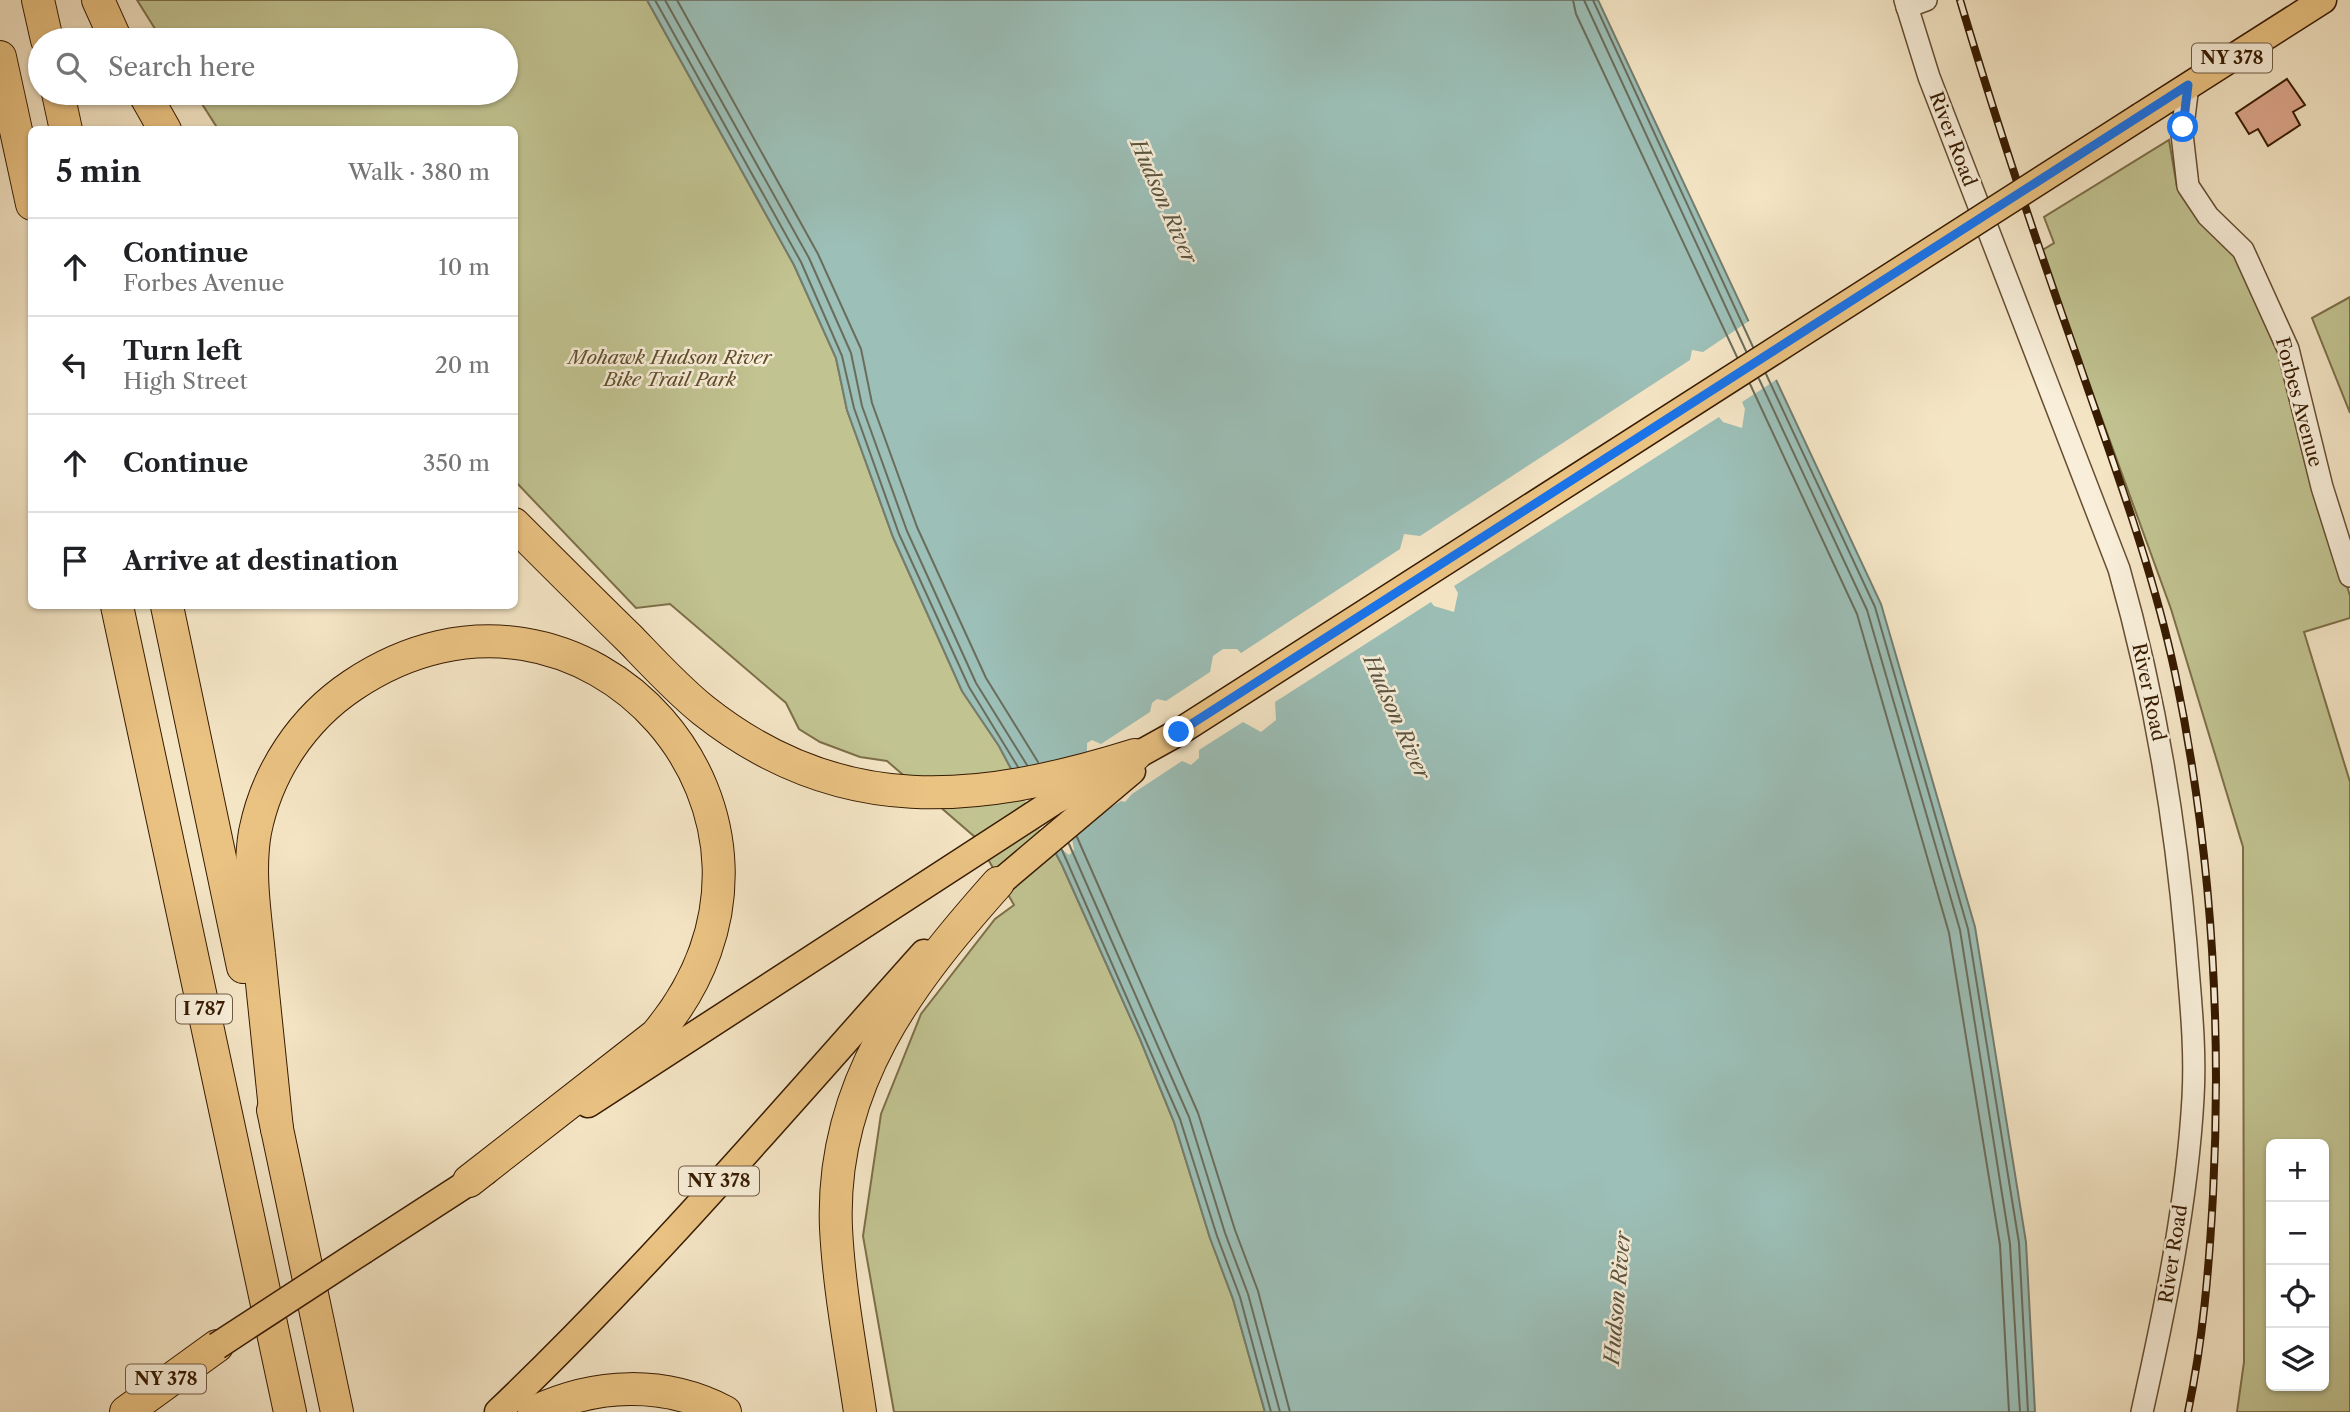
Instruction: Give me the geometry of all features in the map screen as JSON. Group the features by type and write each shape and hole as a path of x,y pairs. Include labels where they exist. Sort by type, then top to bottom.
{"highway":[{"path":"38,0 44,28"},
{"path":"98,0 111,28"},
{"path":"0,57 28,186"},
{"path":"61,105 65,126"},
{"path":"151,105 163,126"},
{"path":"518,528 703,710 764,750 829,778 898,792 974,792 1060,777 1135,755"},
{"name":"I 787","path":"118,609 290,1412"},
{"name":"I 787","path":"168,609 337,1412"},
{"path":"277,1129 252,863 257,824 273,775 311,720 340,693 370,673 405,656 474,642 544,649 575,659 635,694 676,740 692,766 714,822 719,882 717,911 703,964 674,1013 656,1035 469,1181"},
{"path":"860,1412 836,1225 843,1142 864,1073 878,1041 936,947 998,883"},
{"path":"126,1412 217,1346"},
{"path":"534,1412 583,1393 632,1389 668,1392 696,1399 725,1412"}],"main road":[{"name":"NY 378","path":"115,1412 1053,802 1179,732 2323,0"},
{"name":"NY 378","path":"998,883 1179,732"},
{"name":"NY 378","path":"498,1412 572,1340 936,947"}],"street":[{"name":"River Road","path":"1913,2 1929,77 2119,569 2134,623 2172,806 2194,1036 2193,1098 2169,1289 2142,1412"},
{"name":"Forbes Avenue","path":"2188,85 2182,134 2188,186 2208,216 2243,250 2288,349 2322,487 2350,576"}],"green space":[{"name":"Mohawk Hudson River Bike Trail Park","path":"137,0 647,0 794,265 836,358 847,410 893,537 962,691 999,746 1062,865 1140,1039 1174,1122 1210,1238 1233,1299 1265,1412 894,1412 863,1236 881,1114 921,1014 995,919 1014,905 976,838 887,761 860,757 820,742 799,729 786,703 670,604 636,608 518,484 518,126 216,126 203,105 518,105 518,28 154,28"},
{"path":"2169,140 2177,187 2212,234 2236,253 2274,339 2350,596 2350,618 2304,632 2350,782 2350,1412 2237,1412 2244,1362 2243,847 2171,609 2041,251 2054,243 2044,217"},
{"path":"2350,297 2350,413 2312,318"}],"water":[{"name":"Hudson River","path":"647,0 1598,0 1881,604 1975,927 2026,1242 2035,1412 1265,1412 1233,1299 1210,1238 1174,1122 1140,1039 1062,865 999,746 962,691 893,537 847,410 836,358 794,265"}],"pier":[{"path":"1752,319 1779,378 1742,402 1745,409 1742,428 1723,422 1719,417 1454,586 1458,593 1454,612 1434,606 1431,602 1275,702 1276,720 1261,732 1243,722 1199,750 1199,758 1191,765 1182,761 1132,794 1125,802 1121,801 1102,813 1072,839 1074,850 1069,855 1060,848 1053,855 1022,795 1087,753 1087,743 1092,740 1101,744 1150,712 1152,703 1157,699 1166,701 1210,672 1213,656 1223,649 1237,649 1241,653 1400,549 1404,534 1420,536 1690,360 1692,350 1703,352"}],"building":[{"path":"2287,79 2305,105 2293,112 2300,125 2268,146 2258,129 2249,134 2236,113"}],"railway":[{"path":"1960,0 2017,181 2155,593 2175,673 2187,738 2211,933 2216,1064 2210,1250 2188,1412"}],"route":[{"path":"1179,732 2188,85 2183,127"}]}
